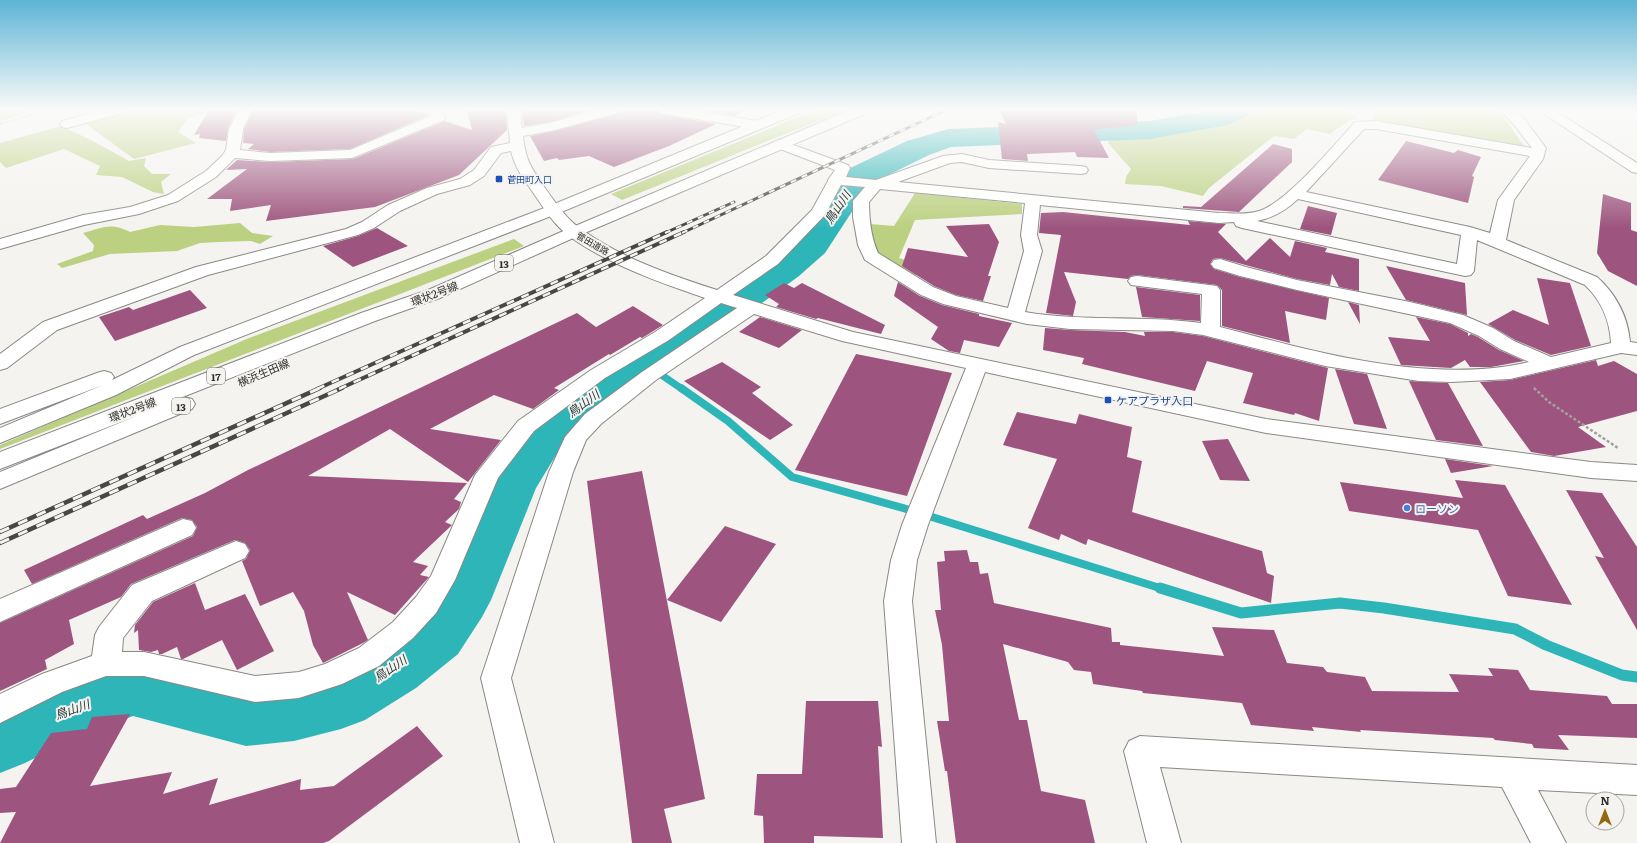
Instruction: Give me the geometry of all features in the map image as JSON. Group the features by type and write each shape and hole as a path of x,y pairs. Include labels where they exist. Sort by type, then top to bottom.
{"street":[{"path":"0,244 83,220 133,211 173,198 212,174 231,154 233,149"},
{"path":"231,154 270,157 352,154 363,149"},
{"path":"0,364 50,326 202,271 352,232 368,225 394,208 432,191 465,182 479,173 497,149"},
{"name":"菅田道路","path":"518,149 521,164 553,210 574,232 607,252 669,280 849,337 1266,426 1591,470 1637,473"},
{"path":"0,417 106,376 187,351 553,210 700,149"},
{"name":"環状2号線","path":"0,460 368,316 434,294 767,149"},
{"path":"0,709 52,683 106,664 144,664 255,689 299,685 332,675 370,657 403,630 426,605 442,580 488,475 526,426 598,374 662,336 772,260 819,212 828,197 835,180 843,168 794,149"},
{"path":"1219,218 1266,215 1283,205 1338,149"},
{"path":"1517,149 1538,153"},
{"path":"1497,241 1506,200 1536,159 1539,149"},
{"path":"1606,149 1637,169"},
{"path":"1081,170 989,164 962,158 948,159 875,185 861,201 861,217 866,245 871,256 927,291 950,300 1015,315 1070,324 1173,325 1210,331 1325,360 1419,375 1451,376 1510,373 1629,348 1620,333 1616,316 1602,292 1591,281 1572,272 1497,241 1470,232 1295,194"},
{"path":"835,180 1219,218 1465,270 1470,232"},
{"path":"1015,315 1033,251 1029,235 1033,200"},
{"path":"1220,264 1240,271 1297,285 1456,319 1486,332 1507,345 1549,364"},
{"path":"1137,281 1211,290 1210,331"},
{"name":"横浜生田線","path":"0,481 388,319 434,294"},
{"path":"537,843 496,678 561,472 576,437 593,419 656,371 748,306"},
{"path":"0,436 109,390 187,351"},
{"path":"919,843 898,601 904,560 919,512 978,365"},
{"path":"0,611 183,528"},
{"path":"106,664 109,636 142,593 236,551"},
{"path":"1164,843 1140,751 1637,780"},
{"path":"1512,773 1550,843"}],"path":[{"path":"1529,383 1549,402 1619,449"}],"green space":[{"path":"0,149 63,149 6,168 0,162"},
{"path":"65,149 108,149 129,161 146,158 144,166 152,174 171,174 161,182 164,194 153,192 122,177 96,175 100,166"},
{"path":"121,149 171,149 134,159"},
{"path":"719,149 747,149 622,200 611,194"},
{"path":"1114,149 1257,149 1209,188 1203,196 1161,186 1125,184 1126,177 1131,169"},
{"path":"915,193 1022,204 1022,214 915,220 899,258 918,264 915,279 888,262 874,249 870,224 894,226"},
{"path":"240,223 252,233 273,236 260,244 251,241 200,243 177,251 110,254 62,268 57,264 93,251 94,245 83,233 101,228 117,227 130,232 160,225 194,227"},
{"path":"514,239 524,246 0,449 0,445 249,338"}],"building":[{"path":"250,149 341,149 270,152"},
{"path":"376,149 486,149 459,175 375,207 266,221 271,205 230,211 232,199 207,199 247,169 226,170 237,160 270,162 353,159"},
{"path":"537,149 660,149 614,167 589,156 559,160 557,158 544,161"},
{"path":"1001,149 1104,149 1109,158 1077,157 1075,152 1027,154 1028,161 1002,159"},
{"path":"1267,149 1292,149 1292,162 1239,212 1183,208 1183,206 1201,207"},
{"path":"1400,149 1439,149 1454,153 1458,150 1481,157 1472,176 1474,177 1468,203 1378,180"},
{"path":"1603,194 1631,203 1631,230 1637,232 1637,286 1608,271 1597,253"},
{"path":"1308,206 1337,213 1331,235 1300,229"},
{"path":"1063,212 1190,225 1188,221 1226,224 1218,232 1246,261 1270,238 1290,257 1295,241 1327,248 1325,252 1359,259 1359,291 1339,287 1332,274 1330,285 1297,279 1220,258 1213,259 1210,264 1214,269 1240,277 1329,298 1326,320 1285,311 1290,343 1222,326 1222,290 1217,285 1137,275 1131,276 1128,279 1064,272 1076,302 1073,316 1046,313 1061,235 1039,233 1041,213"},
{"path":"989,224 999,242 988,276 991,276 983,301 956,295 934,286 902,266 908,248 968,257 946,226"},
{"path":"377,228 408,246 353,267 323,246 358,236"},
{"path":"1386,266 1465,283 1467,315 1406,300"},
{"path":"1537,278 1570,283 1591,346 1551,355 1515,340 1488,324 1513,310 1549,325"},
{"path":"898,282 920,296 942,305 979,314 979,316 1012,323 999,347 964,340 960,353 949,351 931,339 938,327 894,296"},
{"path":"784,283 794,288 802,283 885,325 881,334 818,318 816,319 776,307 779,304 765,295"},
{"path":"1136,287 1200,295 1200,321 1142,317"},
{"path":"190,290 207,308 115,341 99,317 129,307 133,310"},
{"path":"1348,302 1359,305 1360,324"},
{"path":"633,306 663,325 642,338 640,337 610,355 609,354 554,388 559,390 533,409 494,395 430,429 501,440 468,482 390,429 308,476 467,483 454,499 461,502 459,509 445,522 452,525 413,562 428,566 420,575 429,577 395,615 347,592 368,640 323,663 313,645 304,611 293,592 260,606 242,561 246,559 250,550 245,543 235,540 131,584 121,597 69,620 74,644 45,660 47,669 0,691 0,623 193,536 197,527 192,520 182,518 32,584 24,570 143,515 147,519 205,493 248,470 577,313 596,327"},
{"path":"760,317 802,330 779,348 739,332"},
{"path":"1416,317 1450,324 1468,333 1468,336 1471,334 1478,337 1499,350 1524,361 1491,367 1470,367 1465,360 1451,368 1401,365 1388,337 1430,341"},
{"path":"1045,328 1125,332 1145,336 1144,332 1173,332 1203,336 1328,368 1319,421 1295,413 1294,415 1243,403 1253,373 1207,361 1195,391 1082,364 1084,358 1043,350"},
{"path":"856,354 952,373 907,496 795,470"},
{"path":"1596,360 1598,366 1614,361 1637,374 1637,411 1578,427 1606,447 1554,456 1531,452 1480,382 1510,380"},
{"path":"722,362 761,387 752,393 793,425 770,440 684,381"},
{"path":"1335,369 1367,374 1387,429 1354,424"},
{"path":"1409,381 1448,383 1483,446 1436,440"},
{"path":"1017,412 1076,424 1079,414 1132,427 1127,457 1142,461 1132,512 1262,551 1267,573 1274,576 1271,603 1088,539 1086,545 1061,534 1059,540 1028,528 1057,459 1003,445"},
{"path":"1228,439 1250,481 1220,480 1202,441"},
{"path":"1445,459 1493,466 1451,473"},
{"path":"642,471 705,799 664,809 672,843 632,843 587,481"},
{"path":"1455,480 1505,485 1572,605 1508,596 1478,530 1349,511 1340,482 1463,498"},
{"path":"1566,490 1602,493 1637,547 1637,630 1595,556 1604,558"},
{"path":"725,526 776,544 721,622 667,600"},
{"path":"967,550 970,562 978,562 980,574 988,573 994,603 1111,628 1112,642 1120,642 1120,645 1224,656 1212,627 1274,630 1287,663 1323,667 1327,672 1365,677 1372,691 1459,692 1449,674 1493,676 1488,668 1518,670 1530,690 1607,696 1612,704 1637,704 1637,738 1558,735 1569,750 1534,748 1532,744 1495,740 1493,738 1360,730 1361,732 1312,727 1314,731 1251,725 1242,703 1143,693 1142,691 1093,684 1091,672 1074,670 1068,662 1003,644 1019,720 1027,720 1041,791 1085,800 1095,843 956,843 947,771 945,771 937,721 949,721 942,645 935,610 941,610 937,562 945,561 944,551"},
{"path":"195,583 205,610 245,594 274,651 237,670 222,640 183,659 181,659 177,647 162,654 159,654 158,650 151,652 139,650 138,630 134,633 135,625 153,602"},
{"path":"806,701 878,701 882,747 878,746 883,838 814,836 814,843 764,843 763,816 754,815 757,774 802,774"},
{"path":"130,714 90,786 172,772 163,794 218,778 209,805 301,779 300,790 334,786 417,726 443,756 329,841 323,843 0,843 16,812 0,813 0,789 16,787 51,733 87,729 92,717"}],"waterway":[{"name":"鳥山川","path":"0,740 48,717 132,686 246,715 294,710 341,699 393,668 435,635 460,600 509,487 545,431 624,374 672,347 785,268 811,245 858,177 915,149"},
{"path":"644,363 682,389"},
{"path":"681,388 728,421 792,477 903,508 1163,589"},
{"path":"1160,588 1241,613 1340,603 1384,608 1515,629 1546,645 1622,675 1637,677"}],"railway":[{"path":"682,233 862,149"},
{"path":"665,233 734,202"},
{"path":"317,389 667,232"},
{"path":"339,389 684,232"},
{"path":"0,532 320,388"},
{"path":"0,543 342,388"}],"place":[{"name":"菅田町入口","path":"499,179"},
{"name":"ケアプラザ入口","path":"1108,400"},
{"name":"ローソン","path":"1407,508"}]}
